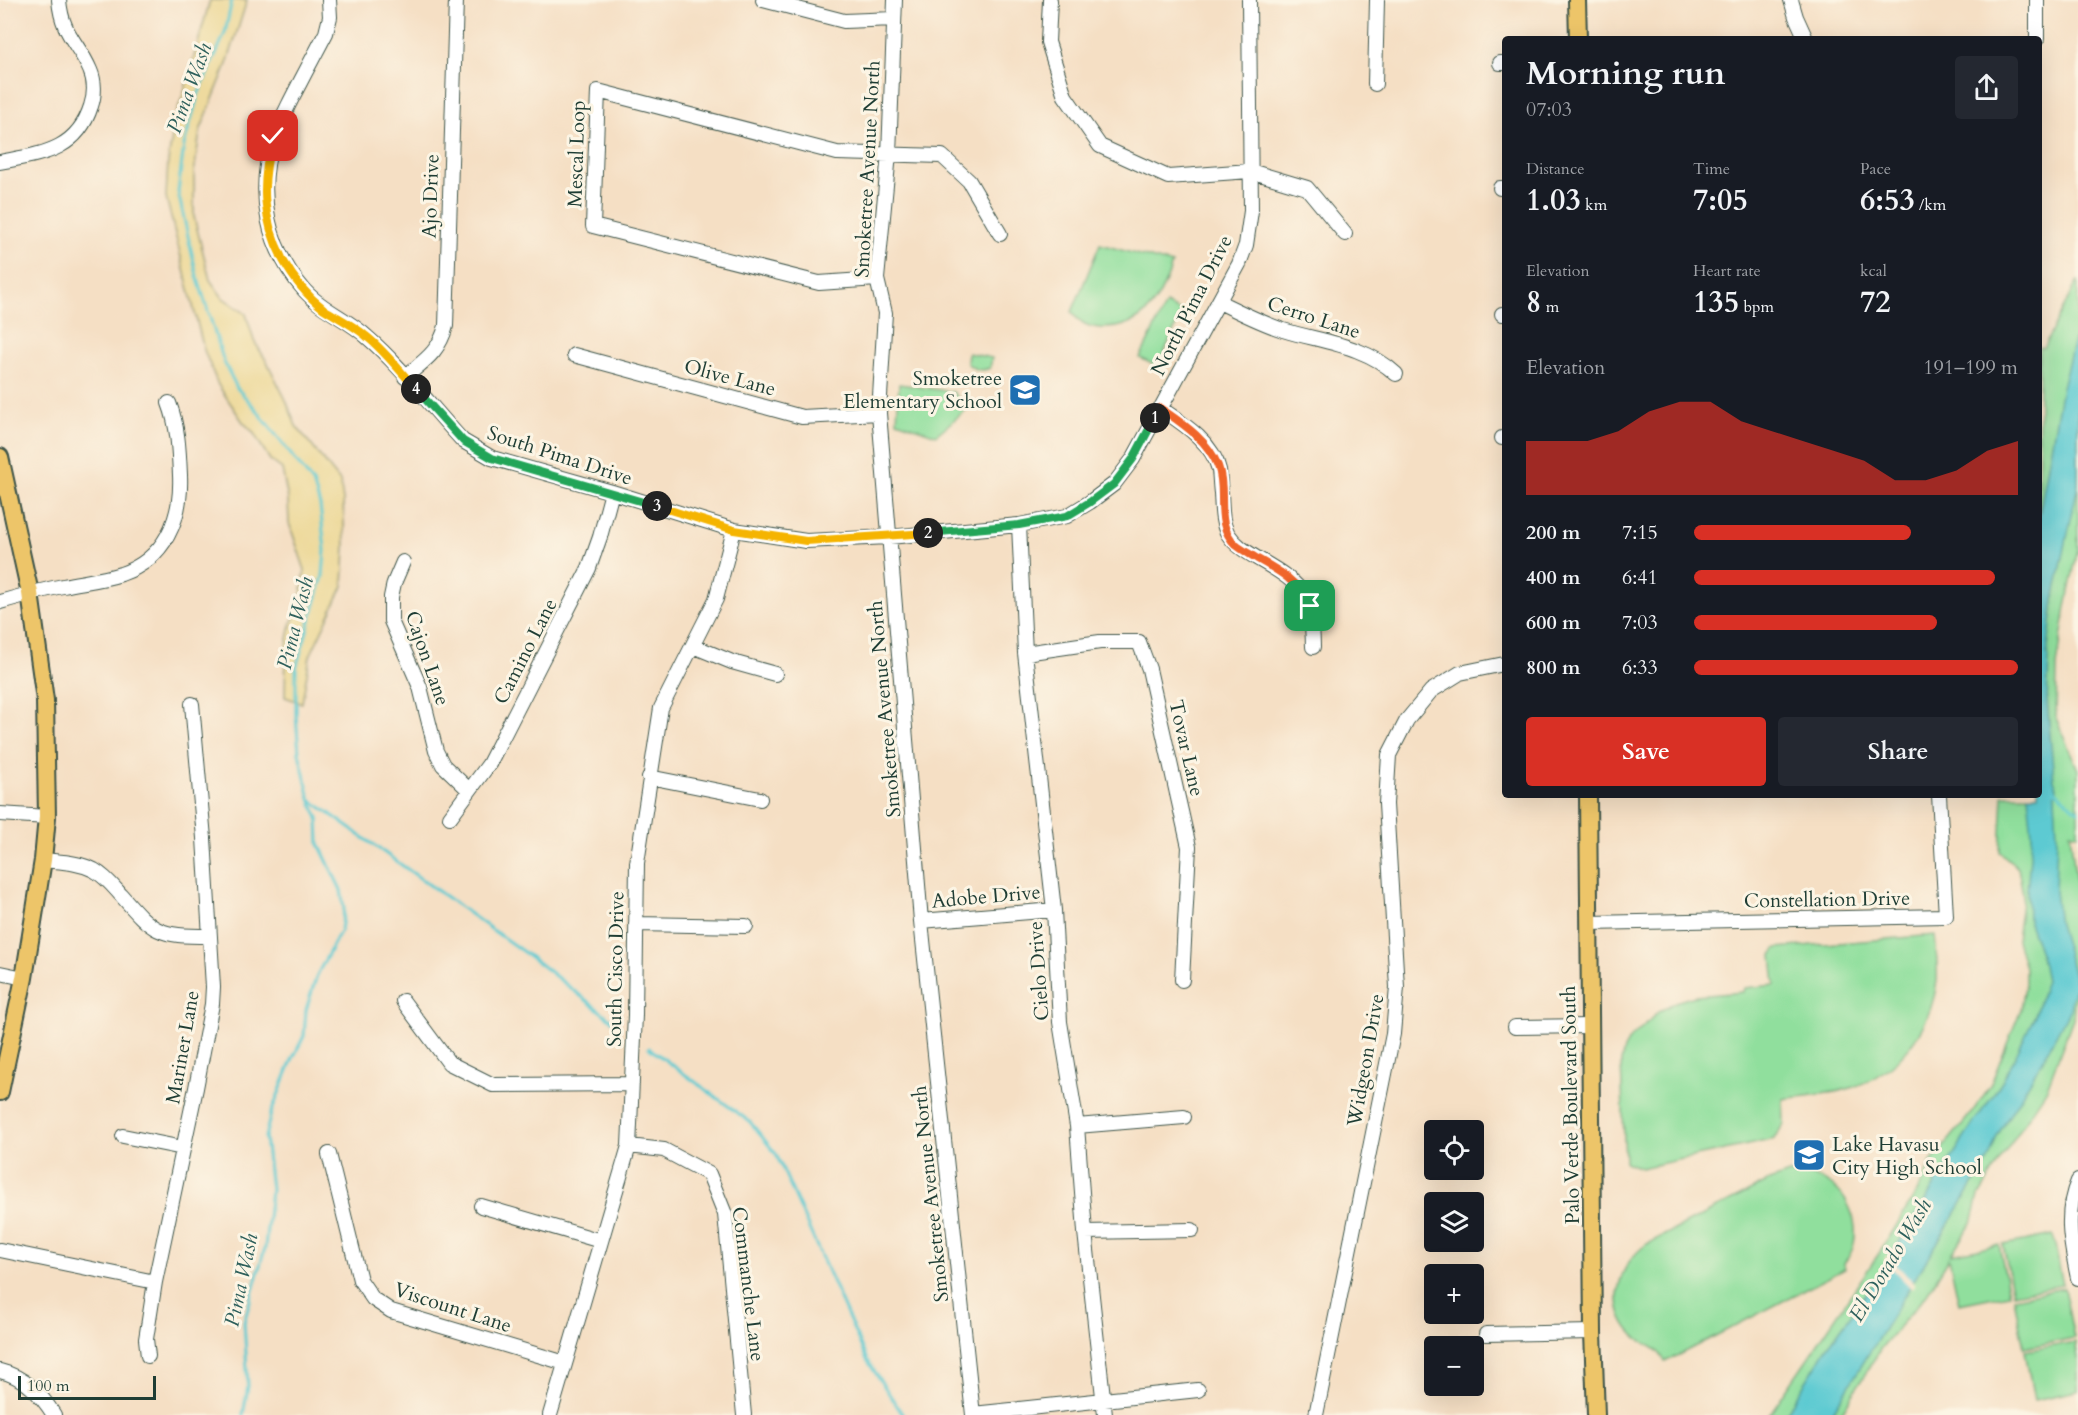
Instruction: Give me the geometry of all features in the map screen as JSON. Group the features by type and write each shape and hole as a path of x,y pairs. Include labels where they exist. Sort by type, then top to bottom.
{"main road":[{"path":"1577,0 1578,36"},
{"path":"0,457 30,593 45,700 46,817 44,860 24,978 0,1092"},
{"name":"Palo Verde Boulevard South","path":"1588,798 1593,1332 1596,1415"}],"street":[{"path":"0,162 34,155 61,146 78,133 88,117 93,99 92,72 64,26 59,0"},
{"name":"South Pima Drive","path":"329,0 330,17 326,33 273,136 264,187 266,215 274,242 288,269 305,292 324,309 366,335 463,441 492,458 734,530 806,541 889,537"},
{"name":"Ajo Drive","path":"405,377 433,354 441,343 446,326 456,0"},
{"path":"763,0 844,21 894,19"},
{"name":"Smoketree Avenue North","path":"895,0 889,154 878,279 885,313 879,413 921,921 973,1415"},
{"path":"1050,0 1048,42 1065,96 1100,146 1168,177 1250,171 1307,188 1345,234"},
{"name":"North Pima Drive","path":"889,537 1019,525 1067,516 1114,484 1133,459 1219,302 1246,245 1251,211 1249,0"},
{"path":"1376,84 1377,0"},
{"path":"1791,0 1805,36"},
{"path":"2037,0 2037,36"},
{"name":"Mescal Loop","path":"878,279 819,283 593,226 598,91 837,153 889,154"},
{"path":"889,154 942,156 969,181 1000,234"},
{"name":"Cerro Lane","path":"1219,302 1280,329 1354,349 1374,358 1396,374"},
{"name":"Olive Lane","path":"574,355 802,417 879,413"},
{"path":"0,602 30,593 122,573 142,565 160,549 175,522 180,500 174,416 168,403"},
{"path":"1160,408 1197,436 1213,456 1219,469 1222,514 1226,531 1236,545 1288,577 1301,590 1310,606 1313,647"},
{"name":"Camino Lane","path":"450,816 489,764 589,568 612,492"},
{"name":"Cielo Drive","path":"1019,525 1025,652 1054,910 1060,1022 1077,1126 1085,1232 1105,1408"},
{"name":"South Cisco Drive","path":"550,1415 629,1146 637,863 661,708 716,599 734,530"},
{"name":"Cajon Lane","path":"403,562 391,597 391,621 420,687 436,751 444,765 469,790"},
{"name":"Tovar Lane","path":"1025,652 1100,642 1140,642 1149,669 1189,847 1182,980"},
{"path":"693,646 732,662 775,674"},
{"name":"Widgeon Drive","path":"1316,1415 1393,1034 1397,987 1386,804 1389,755 1407,720 1431,691 1460,673 1502,664"},
{"name":"Mariner Lane","path":"148,1356 146,1339 155,1282 212,1004 213,966 192,704"},
{"path":"649,777 760,799"},
{"name":"Constellation Drive","path":"1588,923 1946,916 1939,798"},
{"path":"0,814 46,817"},
{"path":"44,860 79,864 94,870 105,878 138,915 158,931 174,935 209,936"},
{"name":"Adobe Drive","path":"921,921 1054,910"},
{"path":"636,924 746,926"},
{"path":"0,974 24,978"},
{"path":"403,1001 449,1063 493,1085 632,1084"},
{"path":"1515,1027 1590,1026"},
{"path":"1077,1126 1184,1117"},
{"path":"123,1136 183,1148"},
{"name":"Commanche Lane","path":"629,1146 664,1149 709,1174 725,1214 744,1415"},
{"name":"Viscount Lane","path":"329,1154 360,1280 373,1299 391,1311 565,1363"},
{"path":"2078,1181 2072,1194 2069,1217 2071,1244 2078,1278"},
{"path":"481,1206 600,1241"},
{"path":"1085,1232 1192,1230"},
{"path":"0,1250 155,1282"},
{"path":"1486,1334 1593,1332"},
{"path":"0,1371 16,1376 29,1385 39,1394 54,1415"},
{"path":"973,1415 1105,1408 1198,1390"}],"green space":[{"path":"1100,244 1172,264 1162,289 1149,309 1130,323 1118,327 1089,326 1081,322 1072,312"},
{"path":"2078,280 2078,549 2057,666 2056,718 2078,770 2078,834 2070,832 2078,898 2078,975 2073,1018 2046,1091 1979,1196 1972,1223 1951,1254 1999,1245 2009,1294 1959,1304 1949,1258 1927,1294 1881,1348 1840,1415 1769,1415 1884,1246 1921,1185 1931,1162 1973,1111 1990,1086 2021,1009 2025,968 2017,940 2023,894 2018,868 2000,852 2003,798 2042,798 2043,348"},
{"path":"1166,304 1182,312 1158,367 1140,358"},
{"path":"968,353 992,358 990,368 978,370 972,367 967,363"},
{"path":"899,384 953,392 967,409 936,435 897,421"},
{"path":"1935,935 1937,981 1928,1016 1909,1047 1883,1071 1851,1088 1826,1094 1783,1099 1784,1124 1775,1139 1641,1168 1625,1162 1621,1062 1629,1040 1658,1012 1675,1002 1695,996 1743,992 1744,988 1775,985 1772,955 1777,948"},
{"path":"1789,1174 1805,1174 1820,1178 1839,1191 1846,1200 1854,1222 1855,1233 1850,1255 1843,1264 1845,1269 1665,1362 1655,1349 1635,1336 1626,1325 1620,1312 1619,1287 1628,1263 1647,1244 1769,1181"},
{"path":"2053,1235 2063,1285 2013,1294 2003,1245"},
{"path":"2064,1288 2074,1338 2024,1348 2014,1298"},
{"path":"2075,1342 2078,1358 2078,1391 2034,1400 2025,1351"}],"sand":[{"path":"210,0 247,0 227,64 200,131 194,173 194,217 210,280 223,298 246,314 254,341 286,400 296,426 340,481 343,500 345,546 343,586 310,656 302,703 285,697 286,650 291,624 299,607 305,570 289,523 288,499 282,469 270,460 253,432 243,422 218,385 204,350 166,197 168,161 176,115"}],"water":[{"name":"El Dorado Wash","path":"2078,325 2078,485 2054,600 2047,655 2049,657 2047,701 2054,780 2057,788 2055,796 2057,837 2055,891 2059,924 2076,982 2070,1009 2043,1060 1997,1136 1989,1159 1831,1415 1785,1415 1827,1348 1876,1280 2008,1071 2035,1015 2046,980 2041,956 2028,920 2027,891 2032,835 2028,798 2042,798 2042,499 2062,387"}],"pier":[{"path":"1887,1255 1915,1284 1912,1289 1884,1260"}],"waterway":[{"name":"Pima Wash","path":"232,0 225,33 198,95 184,145 178,192 197,276 224,362 237,388 313,483 320,505 325,550 323,576 296,668 296,715 299,753 310,799 318,818 319,844 341,890 344,909 341,930 317,975 306,1010 304,1036 271,1113 265,1137 271,1189 265,1248 244,1322 248,1386 243,1415"},
{"path":"2055,790 2078,811"},
{"path":"312,801 536,961 618,1025"},
{"path":"649,1048 750,1122 776,1154 867,1360 903,1415"}],"place":[{"name":"Smoketree Elementary School","path":"1025,390"},
{"name":"Lake Havasu City High School","path":"1809,1155"}],"route":[{"path":"273,136 267,165 264,201 269,230 288,269 305,292 324,309 366,335 463,441 492,458 734,530 806,541 889,537 1019,525 1067,516 1114,484 1133,459 1160,408 1186,426 1213,456 1219,469 1222,514 1226,531 1236,545 1288,577 1301,590 1310,606"}]}
